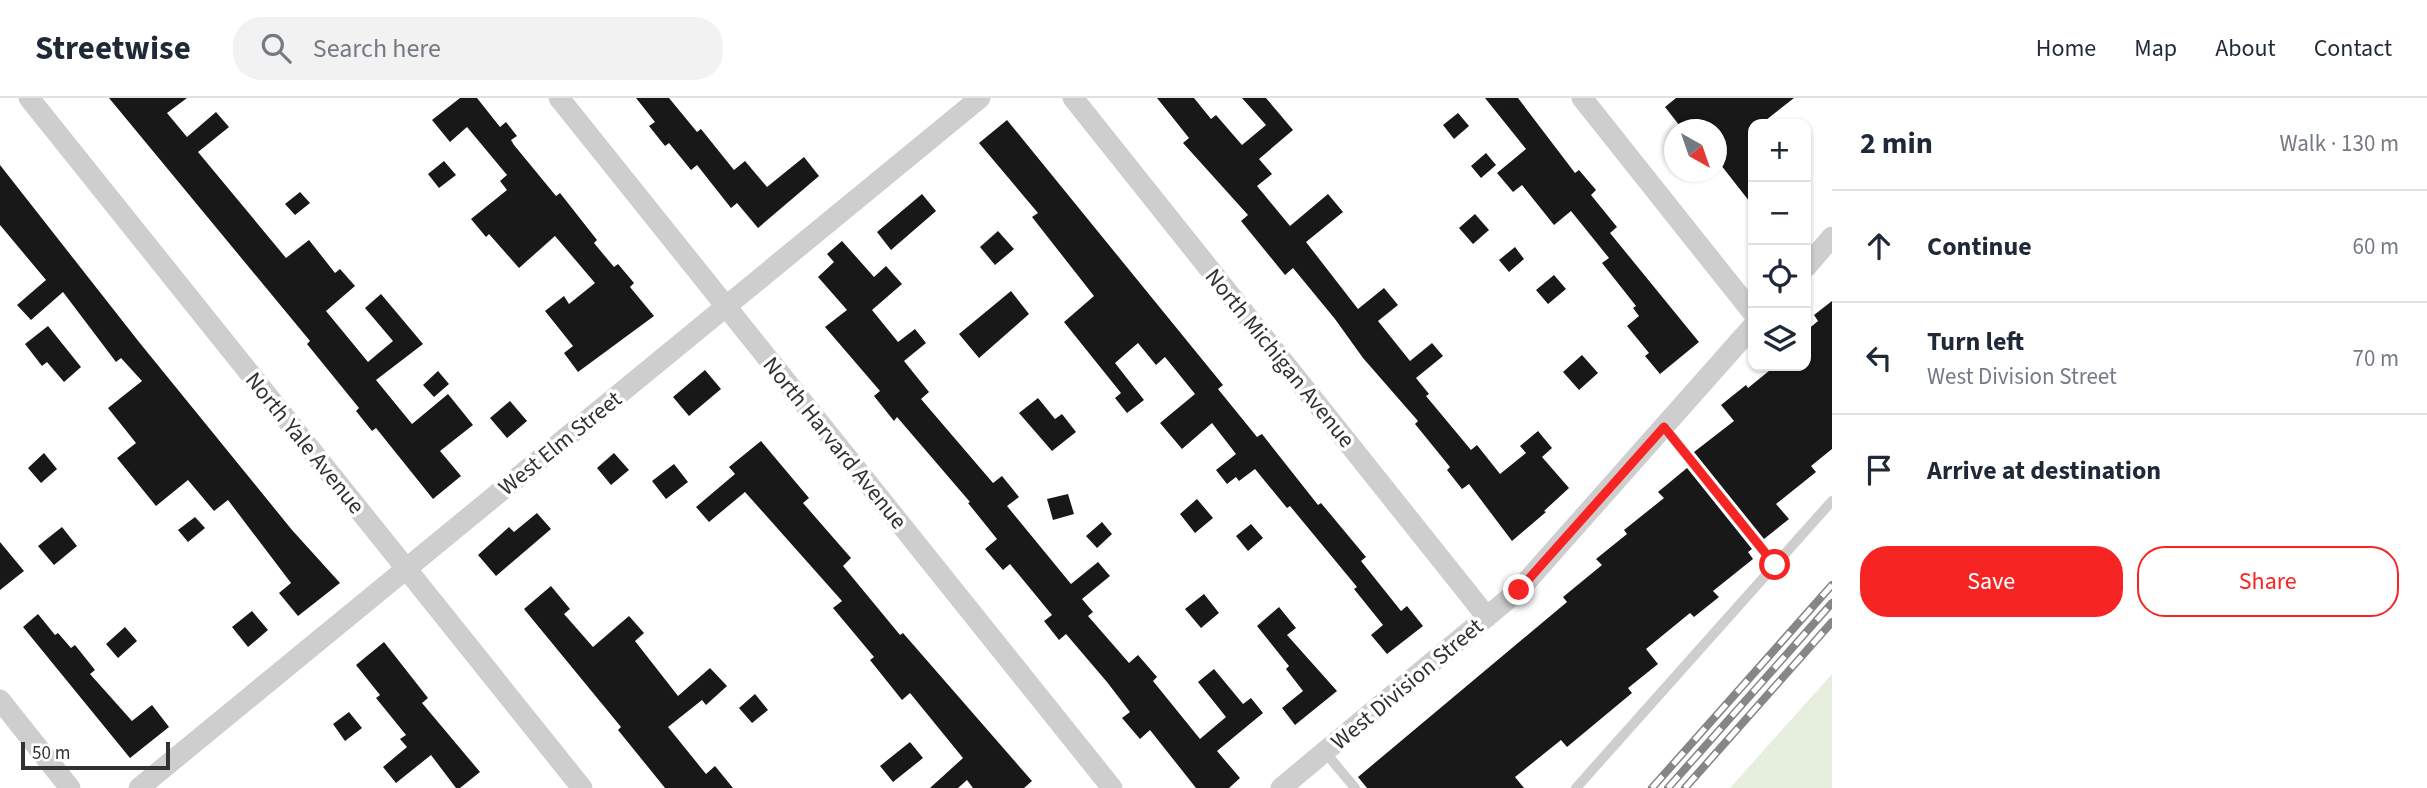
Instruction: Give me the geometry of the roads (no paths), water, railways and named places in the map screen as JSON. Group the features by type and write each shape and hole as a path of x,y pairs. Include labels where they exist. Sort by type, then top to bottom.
{"street":[{"name":"North Yale Avenue","path":"29,98 582,788"},
{"name":"North Harvard Avenue","path":"559,98 1112,788"},
{"name":"West Elm Street","path":"139,788 980,98"},
{"name":"North Michigan Avenue","path":"1073,98 1487,617"},
{"path":"1582,98 1749,308"},
{"path":"1811,261 1832,237"},
{"name":"West Division Street","path":"1281,788 1519,590 1748,333"},
{"path":"0,700 70,788"}],"lane":[{"path":"1664,427 1775,565"},
{"path":"1576,788 1832,501"},
{"path":"1325,752 1355,788"}],"railway":[{"path":"1652,788 1832,585"},
{"path":"1668,788 1832,603"},
{"path":"1685,788 1832,622"}]}
